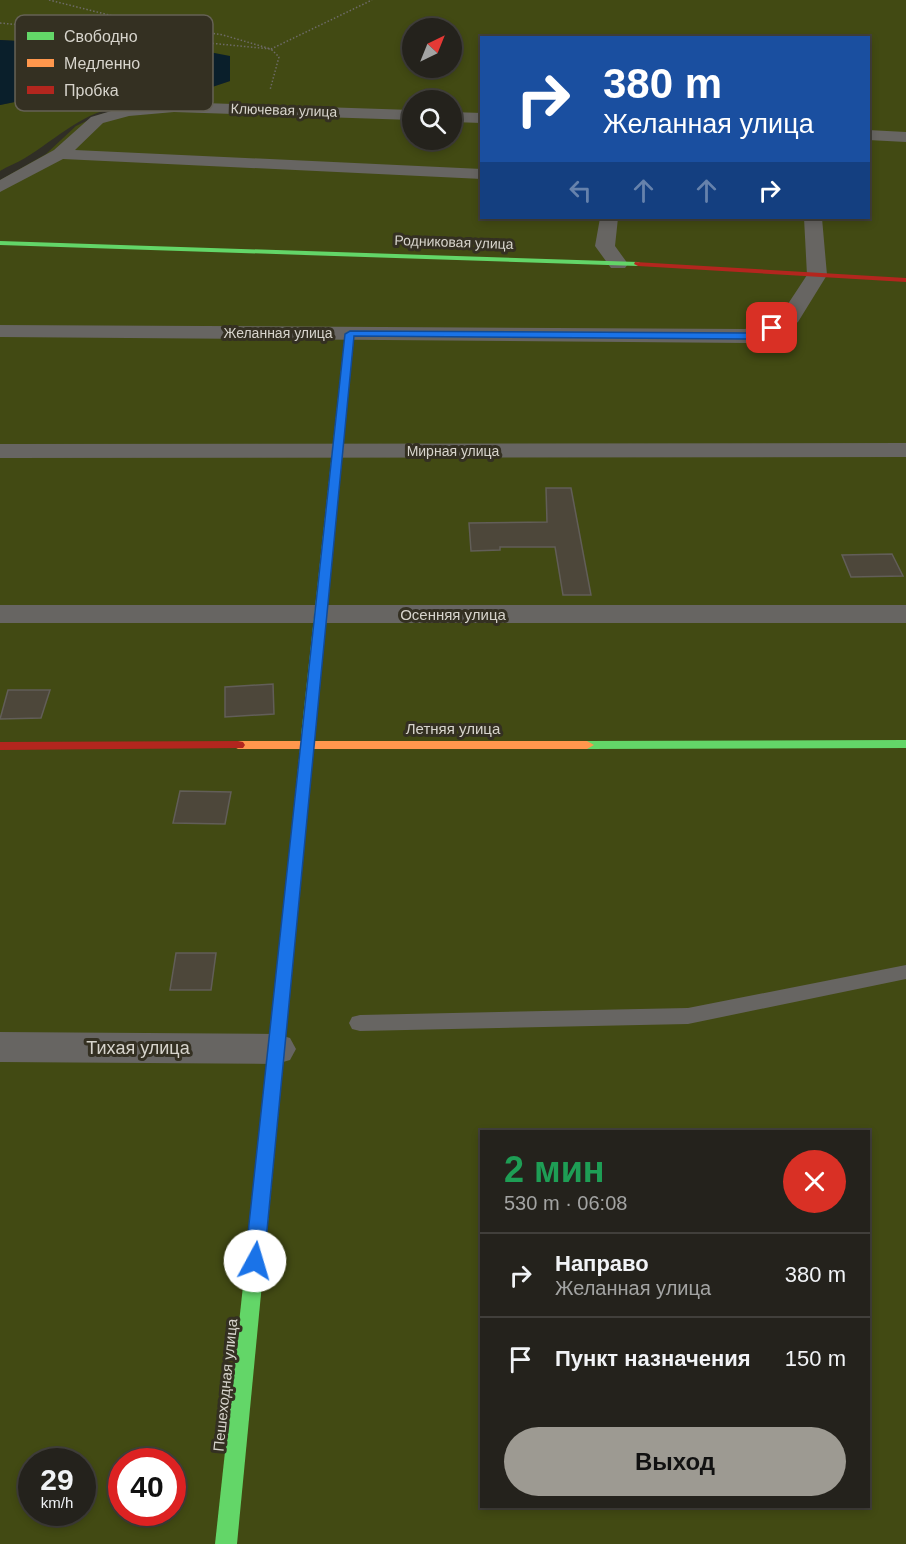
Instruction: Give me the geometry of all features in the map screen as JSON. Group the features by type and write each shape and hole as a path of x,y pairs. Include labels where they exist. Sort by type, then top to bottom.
{"street":[{"name":"Ключевая улица","path":"213,108 402,116"},
{"name":"Ключевая улица","path":"0,188 60,154 97,120 128,111"},
{"path":"462,117 480,118"},
{"path":"870,135 906,137"},
{"path":"60,154 480,174"},
{"path":"609,219 604,246 618,264"},
{"path":"813,219 817,275"},
{"name":"Родниковая улица","path":"0,243 618,264 906,280"},
{"name":"Желанная улица","path":"0,332 746,336 772,328 790,317 817,275"},
{"name":"Пешеходная улица","path":"226,1544 350,334"},
{"name":"Мирная улица","path":"0,451 906,450"},
{"name":"Осенняя улица","path":"0,614 906,614"},
{"name":"Летняя улица","path":"0,746 906,744"},
{"name":"Тихая улица","path":"0,1047 276,1049"}],"lane":[{"path":"360,1023 688,1016 906,972"}],"path":[{"path":"49,0 111,15"},
{"path":"213,43 271,49 372,0"},
{"path":"0,23 15,24"},
{"path":"213,33 271,49 279,57 279,66 268,90 277,93"}],"green space":[{"path":"0,0 906,0 906,1544 0,1544 0,180 46,154 76,126 101,114 116,111 213,111 213,87 230,81 213,61 213,15 15,15 15,41 0,40"},
{"path":"15,102 15,111 101,111 74,124 25,158 0,171 0,105"}],"water":[{"path":"0,40 15,41 15,102 0,105"},
{"path":"213,53 230,56 230,81 213,87"}],"building":[{"path":"546,488 571,488 591,595 563,595 555,547 500,547 500,550 471,551 469,523 547,522"},
{"path":"892,554 903,576 851,577 842,555"},
{"path":"273,684 274,714 225,717 225,687"},
{"path":"8,690 50,690 41,718 0,719"},
{"path":"180,791 231,792 225,824 173,823"},
{"path":"176,953 216,953 211,990 170,990"}],"traffic: fast":[{"path":"0,243 638,264"},
{"path":"308,736 349,334"},
{"path":"587,745 906,744"},
{"path":"226,1544 275,1065"}],"traffic: slow":[{"path":"275,1065 308,736"},
{"path":"238,745 587,745"}],"traffic: jam":[{"path":"638,264 906,280"},
{"path":"0,746 238,745"}],"route":[{"path":"255,1261 350,334 746,336 772,328"}]}
